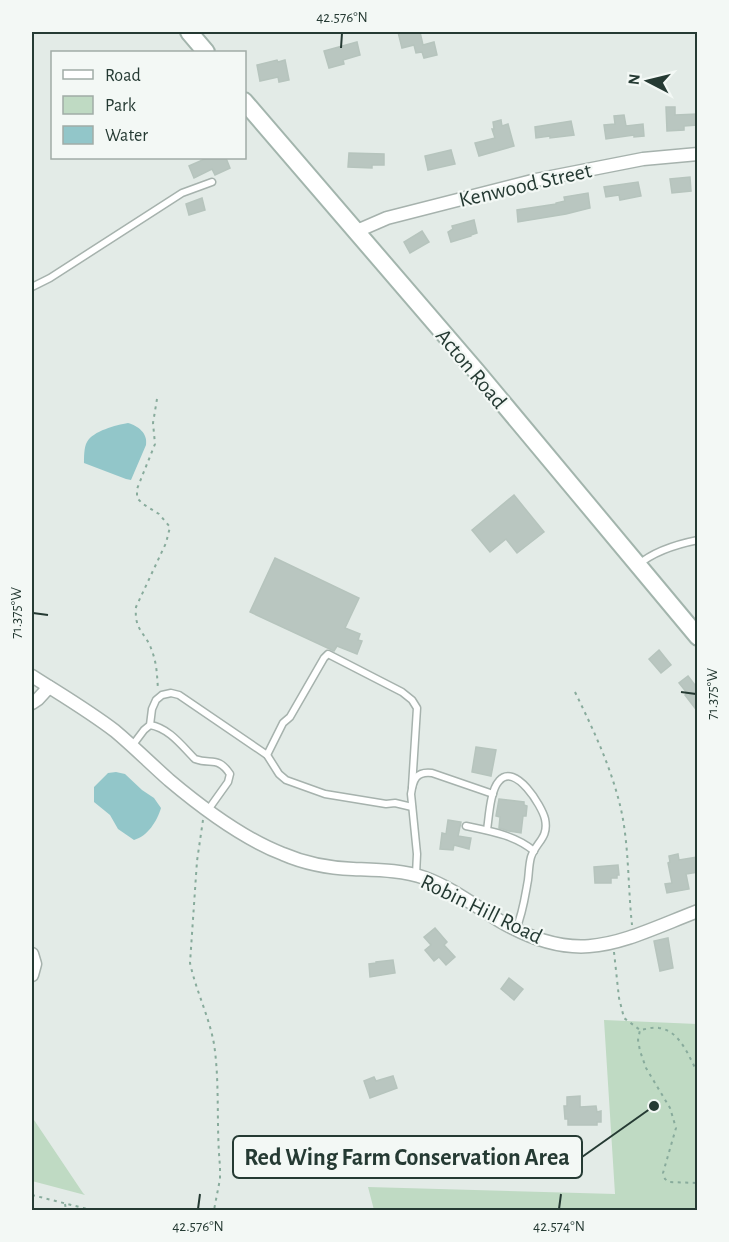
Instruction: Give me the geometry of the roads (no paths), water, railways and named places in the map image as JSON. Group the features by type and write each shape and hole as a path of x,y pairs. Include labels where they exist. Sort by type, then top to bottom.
{"main road":[{"path":"189,32 205,51"},
{"name":"Acton Road","path":"246,103 357,231 698,637"}],"street":[{"name":"Kenwood Street","path":"357,231 397,215 536,180 643,159 698,154"},
{"name":"Robin Hill Road","path":"32,676 98,720 208,810 268,848 300,861 334,868 395,871 416,875 455,892 527,935 562,945 586,947 613,943 698,911"},
{"path":"32,703 49,687"},
{"path":"32,954 35,964 32,975"}],"lane":[{"path":"32,287 61,272 182,194 212,182"},
{"path":"638,565 670,548 698,540"},
{"path":"267,755 283,723 290,717 328,654 402,692 412,700 417,708 412,787 417,854 416,875"},
{"path":"132,746 150,725 152,709 159,698 171,693 179,695 267,755 279,774 286,780 325,794 412,807"},
{"path":"150,725 167,732 195,759 219,762 230,774 228,782 208,810"},
{"path":"412,787 417,776 427,772 493,794"},
{"path":"487,830 493,794 500,779 511,777 531,791 542,810 546,828 530,863 523,908 516,929"},
{"path":"466,826 487,830 522,842 534,852"}],"water":[{"path":"128,423 142,431 146,441 131,480 84,463 85,447 90,438 105,429"},
{"path":"108,773 125,774 154,798 161,808 151,827 144,835 134,840 118,829 110,815 94,802 94,787"}],"place":[{"name":"Red Wing Farm Conservation Area","path":"654,1106"}]}
